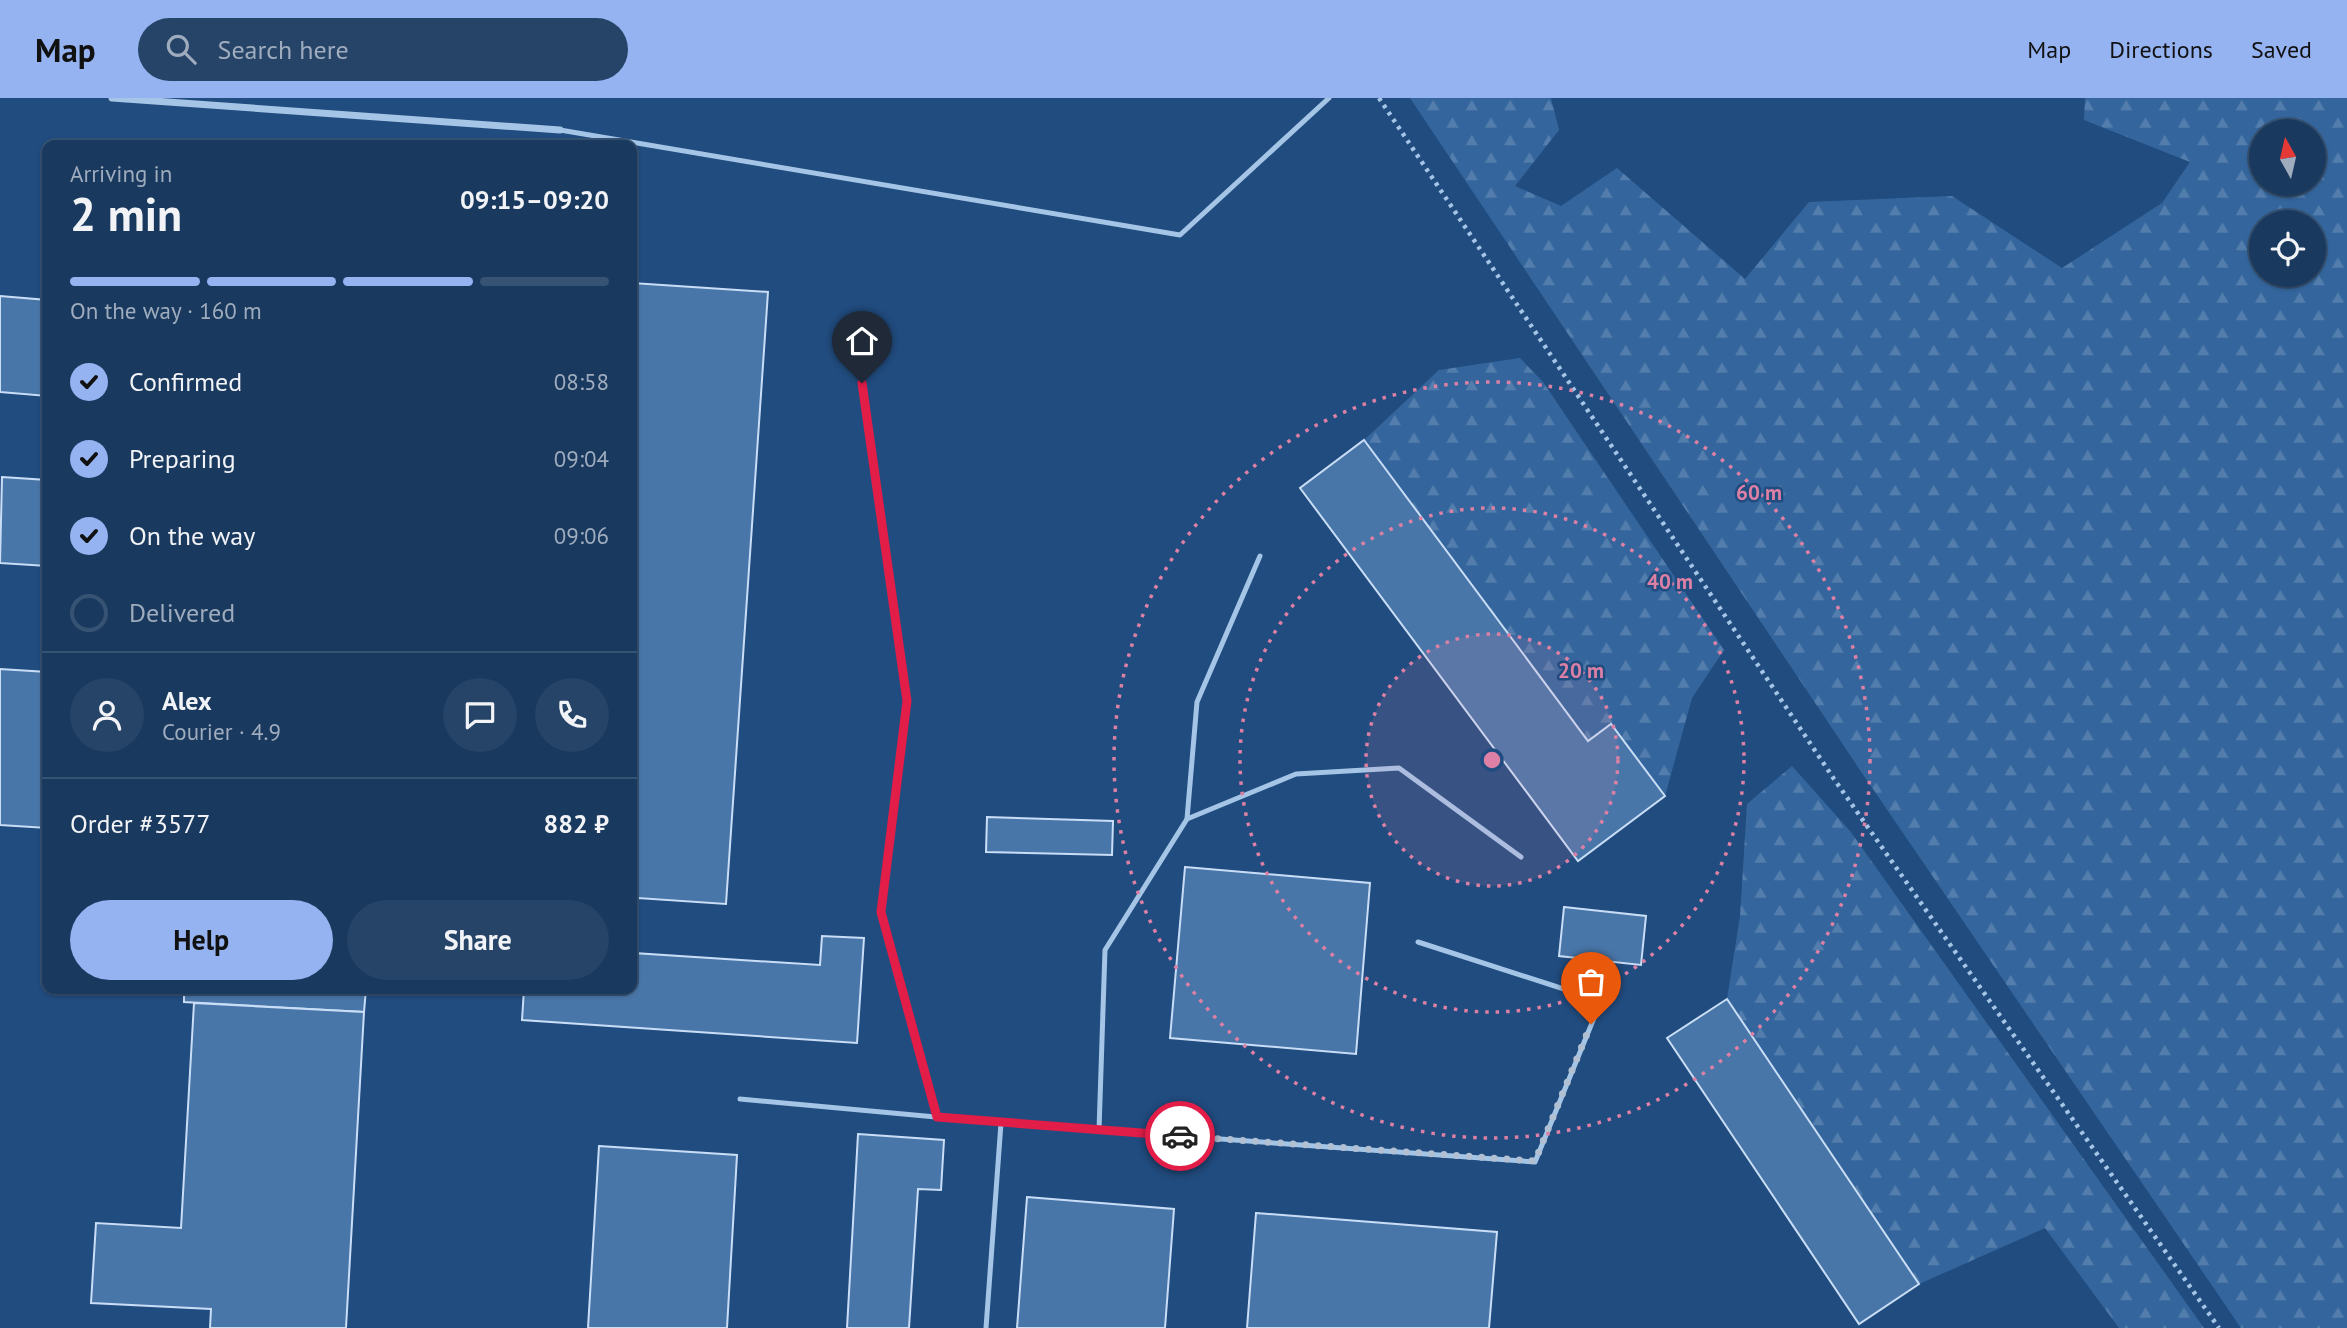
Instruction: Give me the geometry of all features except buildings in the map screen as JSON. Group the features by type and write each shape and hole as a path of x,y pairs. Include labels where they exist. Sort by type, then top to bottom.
{"street":[{"path":"112,98 560,130"}],"lane":[{"path":"637,143 1180,235 1329,98"},
{"path":"560,130 619,140"},
{"path":"862,383 907,701 881,912 937,1117"},
{"path":"1099,1130 1105,950 1187,819 1198,702 1260,556"},
{"path":"1187,819 1296,774 1399,768 1521,857"},
{"path":"740,1099 1001,1123 1535,1161 1601,1001 1418,942"},
{"path":"986,1328 1001,1123"}],"path":[{"path":"1379,98 1834,779 2219,1328"}],"green space":[{"path":"1410,98 1551,98 1559,130 1515,186 1561,206 1617,168 1745,279 1809,202 1952,196 2062,268 2162,203 2190,162 2084,120 2085,98 2347,98 2347,1328 2241,1328 1860,770"},
{"path":"1520,358 1543,382 1724,650 1692,698 1665,796 1611,724 1588,741 1364,440 1439,370"},
{"path":"1792,766 1850,831 2204,1328 2119,1328 2045,1228 1919,1284 1727,999 1740,916 1747,804"}],"way so far":[{"path":"1180,1136 1535,1161 1591,1024"}],"route":[{"path":"862,383 907,701 881,912 937,1117 1180,1136"}]}
